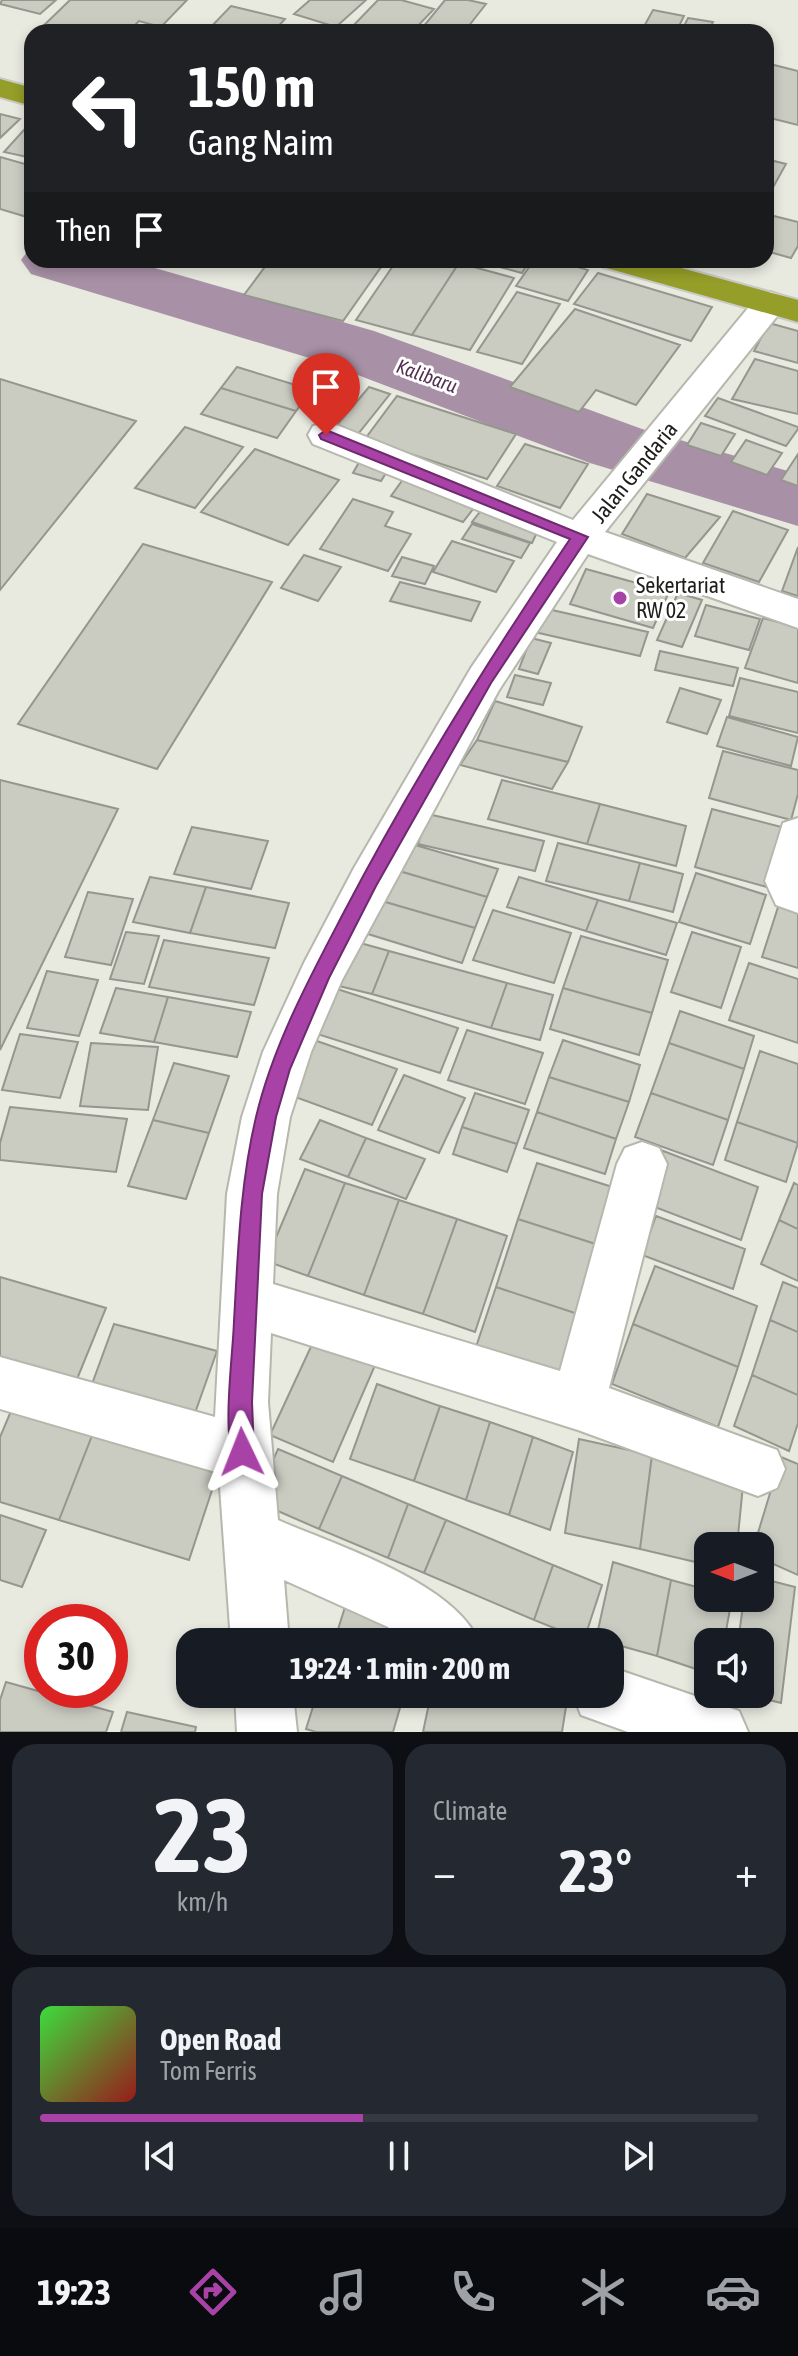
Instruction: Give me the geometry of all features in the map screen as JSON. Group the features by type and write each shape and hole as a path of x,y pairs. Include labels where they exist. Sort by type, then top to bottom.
{"highway":[{"path":"0,65 24,71"},
{"path":"0,88 24,95"},
{"path":"650,268 789,300"},
{"path":"720,268 789,300"}],"street":[{"name":"Jalan Gandaria","path":"259,1628 242,1452 241,1402 249,1227 258,1154 274,1087 287,1052 320,977 423,786 485,679 580,537 663,437 789,300"},
{"path":"326,435 580,537 798,614"},
{"path":"798,835 787,881 792,892 798,895"},
{"path":"578,1403 642,1164"},
{"path":"248,1301 578,1403 758,1469"},
{"path":"0,1383 242,1452"},
{"path":"250,1536 408,1607 433,1628"},
{"path":"624,1701 718,1732"},
{"path":"265,1708 267,1732"}],"building":[{"path":"2,0 56,0 40,14 0,4"},
{"path":"70,0 187,0 164,24 139,21 136,24 45,24"},
{"path":"310,0 366,0 339,24 326,24 294,14"},
{"path":"378,0 401,0 434,9 420,24 355,24"},
{"path":"445,0 486,4 470,24 425,24"},
{"path":"231,6 285,19 280,24 214,24"},
{"path":"653,10 684,16 680,24 645,24"},
{"path":"688,18 713,22 712,24 685,24"},
{"path":"774,65 798,71 798,125 774,119"},
{"path":"0,114 20,119 0,138"},
{"path":"24,130 24,156 4,152"},
{"path":"0,157 24,164 24,216 0,209"},
{"path":"774,161 786,164 774,186"},
{"path":"774,216 798,222 798,246 791,258 774,253"},
{"path":"264,268 380,268 343,321 244,295"},
{"path":"392,268 456,268 412,335 356,320"},
{"path":"456,268 477,268 514,278 470,350 412,335"},
{"path":"503,268 525,268 522,273"},
{"path":"528,268 588,270 568,301 516,286"},
{"path":"598,273 712,307 691,341 574,304"},
{"path":"517,292 560,304 522,364 477,352"},
{"path":"575,309 680,345 636,405 596,390 579,412 510,387"},
{"path":"769,323 798,331 798,363 754,351"},
{"path":"755,359 798,371 798,414 732,399"},
{"path":"237,367 312,390 296,411 221,388"},
{"path":"0,379 136,421 0,590"},
{"path":"369,387 390,394 354,439 332,431"},
{"path":"221,388 296,411 277,438 201,414"},
{"path":"397,396 516,434 487,479 365,439"},
{"path":"718,398 798,429 786,446 705,416"},
{"path":"701,423 735,434 721,456 687,445"},
{"path":"185,427 243,447 195,508 135,488"},
{"path":"746,440 782,453 767,475 731,462"},
{"path":"525,444 588,464 560,508 497,486"},
{"path":"255,449 339,480 288,545 201,512"},
{"path":"798,454 798,486 781,480"},
{"path":"362,457 391,465 381,481 353,473"},
{"path":"404,478 477,504 463,522 391,496"},
{"path":"647,494 720,517 685,558 622,534"},
{"path":"353,499 393,512 385,526 411,534 388,571 320,549"},
{"path":"486,504 540,526 532,543 472,522"},
{"path":"733,511 788,530 759,582 703,563"},
{"path":"472,524 530,543 521,558 462,539"},
{"path":"452,541 514,561 496,592 433,572"},
{"path":"143,544 272,582 157,769 18,724"},
{"path":"798,547 798,596 782,591"},
{"path":"304,555 341,567 318,601 281,588"},
{"path":"402,557 434,566 425,584 392,576"},
{"name":"Sekertariat RW 02","path":"586,569 669,592 653,628 570,604"},
{"path":"400,582 480,602 471,621 390,601"},
{"path":"678,593 702,600 682,647 657,640"},
{"path":"706,605 760,619 749,650 695,636"},
{"path":"539,607 648,632 640,656 530,631"},
{"path":"763,618 798,627 798,683 745,668"},
{"path":"531,638 551,643 538,674 519,669"},
{"path":"660,651 738,668 733,686 655,670"},
{"path":"515,675 551,683 543,705 507,697"},
{"path":"740,678 798,692 798,733 729,716"},
{"path":"680,688 721,700 707,734 667,722"},
{"path":"495,701 582,727 568,762 477,740"},
{"path":"727,717 798,737 791,766 717,746"},
{"path":"477,740 568,762 552,789 460,765"},
{"path":"723,751 798,770 798,794 791,820 709,798"},
{"path":"0,780 118,809 0,1050"},
{"path":"502,780 600,804 587,844 488,819"},
{"path":"600,804 686,826 676,866 587,844"},
{"path":"712,809 789,829 774,889 695,867"},
{"path":"428,814 544,841 535,871 418,844"},
{"path":"192,827 268,841 251,889 174,874"},
{"path":"408,843 498,869 487,897 396,870"},
{"path":"558,843 640,863 629,901 546,881"},
{"path":"640,863 683,874 673,912 629,901"},
{"path":"396,870 487,897 475,928 382,901"},
{"path":"696,873 766,895 750,944 679,922"},
{"path":"150,877 206,887 190,933 133,922"},
{"path":"519,877 598,900 586,931 507,907"},
{"path":"206,887 289,903 275,948 190,933"},
{"path":"88,892 133,899 111,965 65,957"},
{"path":"598,900 677,923 666,955 586,931"},
{"path":"382,901 475,928 462,963 368,934"},
{"path":"779,904 798,910 798,968 762,957"},
{"path":"493,910 571,933 554,983 473,960"},
{"path":"126,932 159,936 144,984 110,979"},
{"path":"692,932 741,947 721,1008 671,992"},
{"path":"581,936 668,960 652,1013 563,988"},
{"path":"164,940 269,958 254,1005 149,987"},
{"path":"353,941 389,951 372,994 335,985"},
{"path":"389,951 507,983 491,1028 372,994"},
{"path":"749,963 798,979 798,1043 729,1020"},
{"path":"47,971 98,980 79,1036 27,1028"},
{"path":"507,983 553,995 540,1040 491,1028"},
{"path":"116,988 168,997 154,1042 100,1033"},
{"path":"334,988 458,1028 440,1073 314,1033"},
{"path":"563,988 652,1013 639,1055 550,1029"},
{"path":"168,997 251,1012 237,1057 154,1042"},
{"path":"680,1011 754,1036 744,1069 669,1043"},
{"path":"467,1030 543,1053 525,1104 448,1080"},
{"path":"20,1034 78,1042 60,1098 2,1090"},
{"path":"314,1040 397,1069 372,1125 287,1094"},
{"path":"563,1040 640,1065 629,1102 549,1077"},
{"path":"91,1043 158,1047 148,1110 80,1106"},
{"path":"669,1043 744,1069 728,1120 651,1093"},
{"path":"760,1051 798,1064 798,1143 737,1122"},
{"path":"174,1063 229,1076 209,1133 153,1120"},
{"path":"404,1075 465,1098 439,1153 378,1130"},
{"path":"549,1077 629,1102 616,1139 537,1112"},
{"path":"475,1093 529,1110 517,1144 462,1127"},
{"path":"651,1093 728,1120 713,1165 635,1137"},
{"path":"10,1107 127,1119 116,1172 0,1160 0,1143"},
{"path":"537,1112 616,1139 605,1174 524,1148"},
{"path":"153,1120 209,1133 186,1199 128,1186"},
{"path":"320,1120 366,1138 348,1177 300,1159"},
{"path":"737,1122 798,1143 786,1182 725,1160"},
{"path":"462,1127 517,1144 507,1172 453,1154"},
{"path":"366,1138 425,1159 406,1199 348,1177"},
{"path":"658,1149 758,1187 741,1240 639,1201"},
{"path":"537,1163 628,1192 611,1249 518,1219"},
{"path":"305,1169 345,1183 308,1276 266,1261"},
{"path":"345,1183 399,1200 364,1295 308,1276"},
{"path":"794,1183 798,1185 798,1229 779,1220"},
{"path":"399,1200 457,1219 423,1314 364,1295"},
{"path":"656,1216 745,1249 733,1289 642,1255"},
{"path":"457,1219 507,1236 475,1332 423,1314"},
{"path":"518,1219 611,1249 590,1318 496,1287"},
{"path":"779,1220 798,1229 798,1281 761,1264"},
{"path":"655,1266 757,1306 738,1367 633,1324"},
{"path":"0,1277 106,1308 75,1384 0,1362"},
{"path":"783,1282 798,1288 798,1332 770,1320"},
{"path":"496,1287 590,1318 572,1382 475,1350"},
{"path":"770,1320 798,1332 798,1395 752,1375"},
{"path":"114,1324 217,1351 195,1413 92,1384"},
{"path":"633,1324 738,1367 718,1427 612,1384"},
{"path":"315,1338 376,1363 333,1462 270,1435"},
{"path":"752,1375 798,1395 798,1423 789,1451 734,1426"},
{"path":"377,1384 440,1406 414,1481 350,1459"},
{"path":"14,1404 95,1428 59,1520 0,1502 0,1437"},
{"path":"440,1406 490,1422 466,1500 414,1481"},
{"path":"490,1422 533,1437 509,1515 466,1500"},
{"path":"95,1428 220,1466 189,1560 59,1520"},
{"path":"533,1437 573,1452 550,1530 509,1515"},
{"path":"579,1439 652,1455 640,1549 565,1533"},
{"path":"278,1449 342,1476 319,1529 255,1501"},
{"path":"652,1455 744,1475 738,1532 694,1532 694,1562 640,1549"},
{"path":"781,1457 798,1464 798,1575 774,1564 774,1532 758,1532"},
{"path":"342,1476 408,1504 388,1558 319,1529"},
{"path":"408,1504 446,1520 424,1573 388,1558"},
{"path":"0,1515 46,1530 22,1587 0,1580"},
{"path":"446,1520 553,1565 534,1620 424,1573"},
{"path":"613,1562 671,1580 657,1656 624,1647 624,1628 598,1628"},
{"path":"553,1565 602,1585 588,1628 554,1628 534,1620"},
{"path":"671,1580 694,1586 694,1612 729,1612 727,1628 694,1628 694,1668 657,1656"},
{"path":"774,1582 795,1587 781,1703 774,1701 774,1628 740,1628 742,1612 774,1612"},
{"path":"346,1604 392,1628 338,1628"},
{"path":"6,1682 24,1687 24,1708 99,1708 113,1712 106,1732 0,1732 0,1700"},
{"path":"313,1708 400,1708 393,1732 316,1732 306,1729"},
{"path":"428,1708 566,1708 562,1732 423,1732"},
{"path":"127,1712 196,1727 195,1732 121,1732"}],"waterway":[{"name":"Kalibaru","path":"81,268 350,347 616,446 798,500"}],"place":[{"name":"Sekertariat RW 02","path":"620,598"}],"route":[{"path":"242,1452 241,1402 252,1194 266,1117 280,1069 320,977 370,881 485,679 580,537 326,435"}]}
